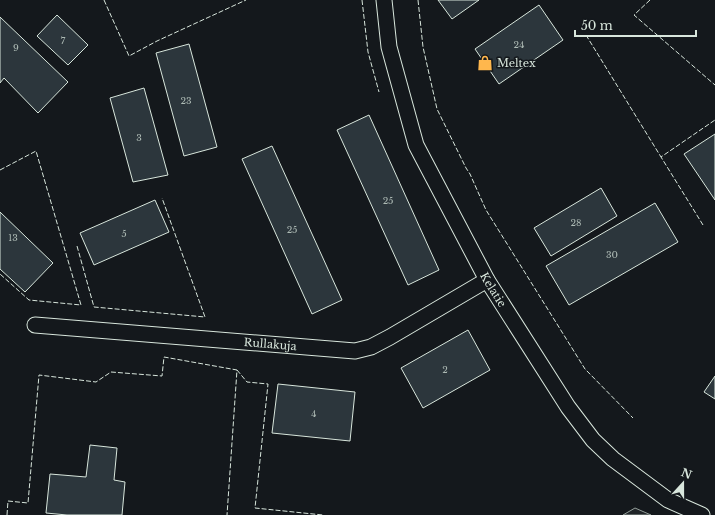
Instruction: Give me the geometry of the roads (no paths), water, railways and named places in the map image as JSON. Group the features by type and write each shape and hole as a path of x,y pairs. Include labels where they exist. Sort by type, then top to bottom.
{"street":[{"name":"Kelatie","path":"384,0 389,47 416,145 487,280 568,407 593,440 612,459 668,500 702,515"},
{"name":"Rullakuja","path":"35,325 355,351 390,338 487,280"}],"place":[{"name":"Meltex","path":"485,63"}]}
